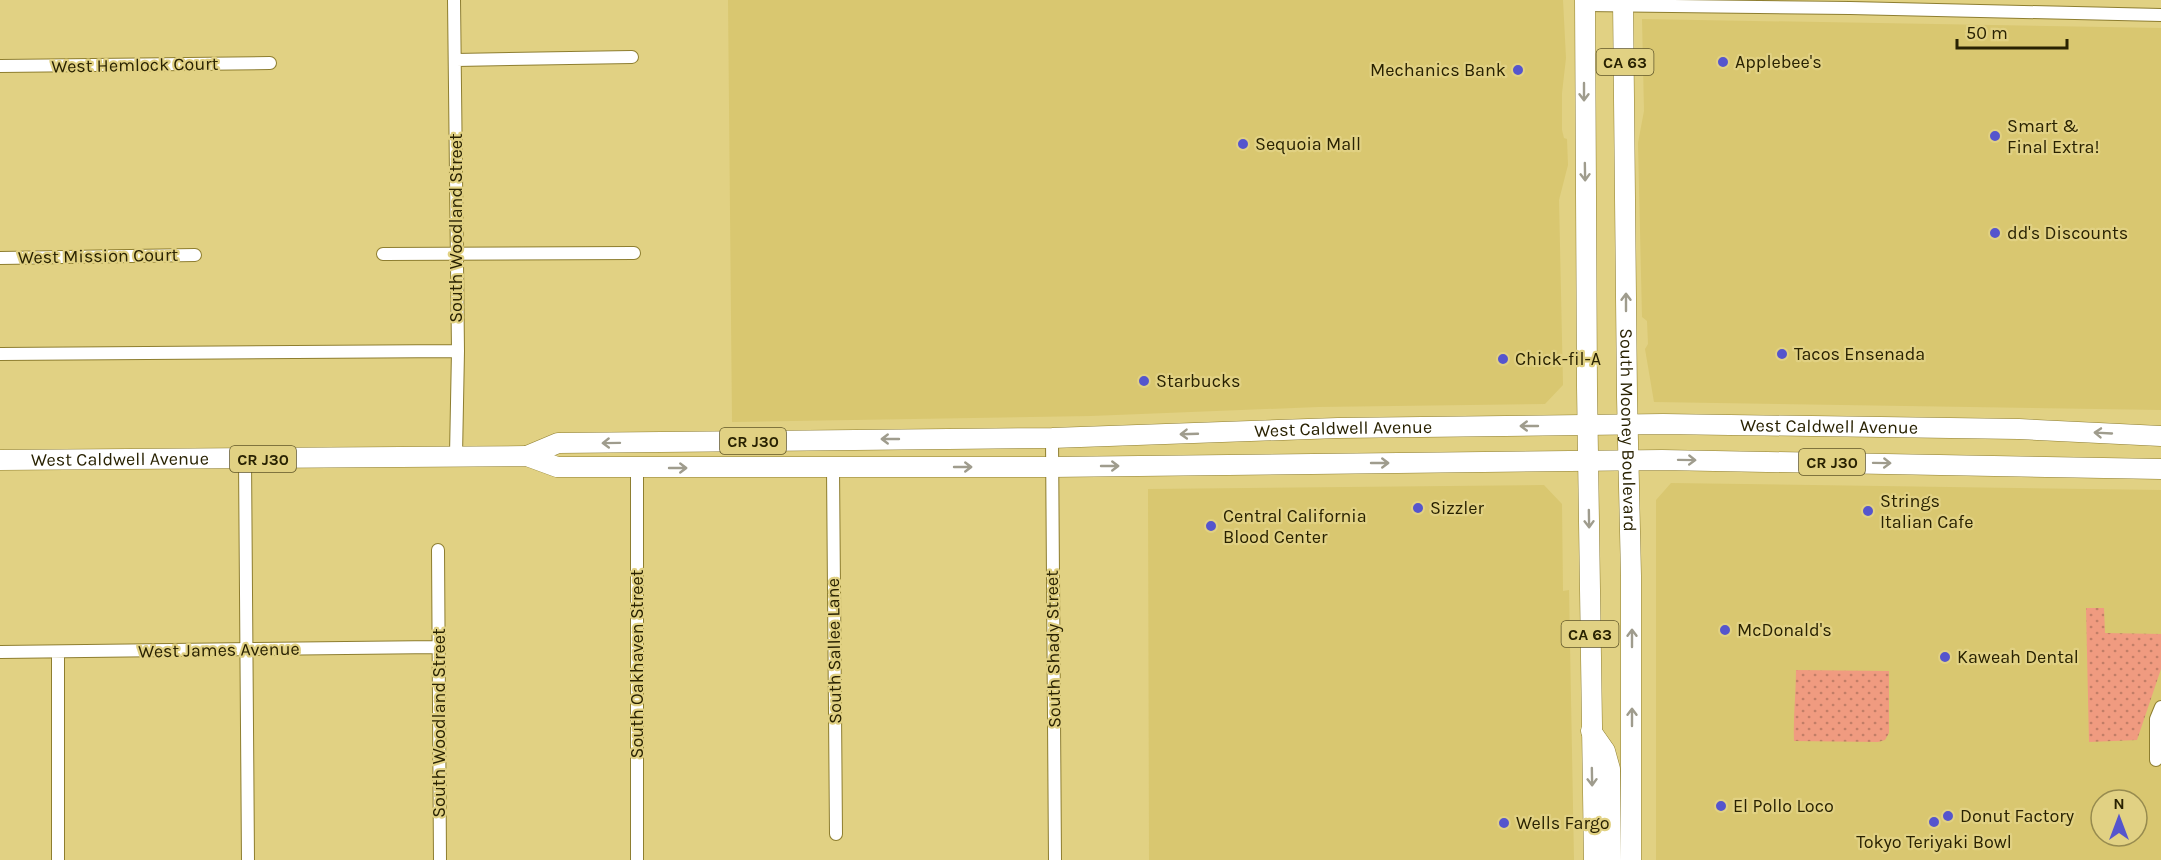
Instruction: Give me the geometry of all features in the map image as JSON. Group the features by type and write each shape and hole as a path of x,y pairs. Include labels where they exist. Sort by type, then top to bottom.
{"main road":[{"name":"CA 63","path":"1585,3 1587,425 1594,860"},
{"name":"South Mooney Boulevard","path":"1623,3 1631,576 1631,860"},
{"name":"West Caldwell Avenue","path":"527,456 558,443 1052,438 1338,428 1628,424 2007,429 2161,436"},
{"path":"637,467 637,460 640,456 650,453 760,452 794,440"},
{"name":"West Caldwell Avenue","path":"0,460 527,456 557,467 833,468 1629,460 2161,469"},
{"path":"1591,731 1605,752 1610,769 1611,860"}],"street":[{"name":"South Woodland Street","path":"454,0 458,351 456,456"},
{"path":"1585,3 2161,15"},
{"path":"456,60 632,57"},
{"name":"West Hemlock Court","path":"0,66 270,63"},
{"path":"383,254 634,253"},
{"name":"West Mission Court","path":"0,258 195,255"},
{"path":"0,354 458,351"},
{"name":"South Shady Street","path":"1052,438 1055,860"},
{"path":"245,459 249,860"},
{"name":"South Oakhaven Street","path":"637,467 637,860"},
{"name":"South Sallee Lane","path":"833,468 836,834"},
{"name":"South Woodland Street","path":"438,550 440,860"},
{"name":"West James Avenue","path":"0,652 438,647"},
{"path":"58,652 58,860"},
{"path":"2156,760 2156,719 2161,707"}],"shaded area":[{"path":"728,0 1563,0 1566,58 1562,93 1562,130 1564,138 1567,139 1568,165 1559,200 1563,385 1545,404 1318,407 1091,416 732,422"},
{"path":"1642,19 2161,28 2161,410 1654,402 1645,349 1648,344 1647,321 1642,317 1638,143 1644,111"},
{"path":"1671,483 2161,490 2161,860 1656,860 1656,500"},
{"path":"1544,485 1562,504 1563,591 1569,590 1574,860 1149,860 1148,489"},
{"path":"2086,608 2104,608 2105,633 2161,634 2161,669 2137,740 2089,742"},
{"path":"1796,670 1889,671 1889,733 1885,740 1878,742 1794,741"}],"place":[{"name":"Applebee's","path":"1723,62"},
{"name":"Mechanics Bank","path":"1518,70"},
{"name":"Smart & Final Extra!","path":"1995,136"},
{"name":"Sequoia Mall","path":"1243,144"},
{"name":"dd's Discounts","path":"1995,233"},
{"name":"Tacos Ensenada","path":"1782,354"},
{"name":"Chick-fil-A","path":"1503,359"},
{"name":"Starbucks","path":"1144,381"},
{"name":"Sizzler","path":"1418,508"},
{"name":"Strings Italian Cafe","path":"1868,511"},
{"name":"Central California Blood Center","path":"1211,526"},
{"name":"McDonald's","path":"1725,630"},
{"name":"Kaweah Dental","path":"1945,657"},
{"name":"El Pollo Loco","path":"1721,806"},
{"name":"Donut Factory","path":"1948,816"},
{"name":"Tokyo Teriyaki Bowl","path":"1934,822"},
{"name":"Wells Fargo","path":"1504,823"}]}
